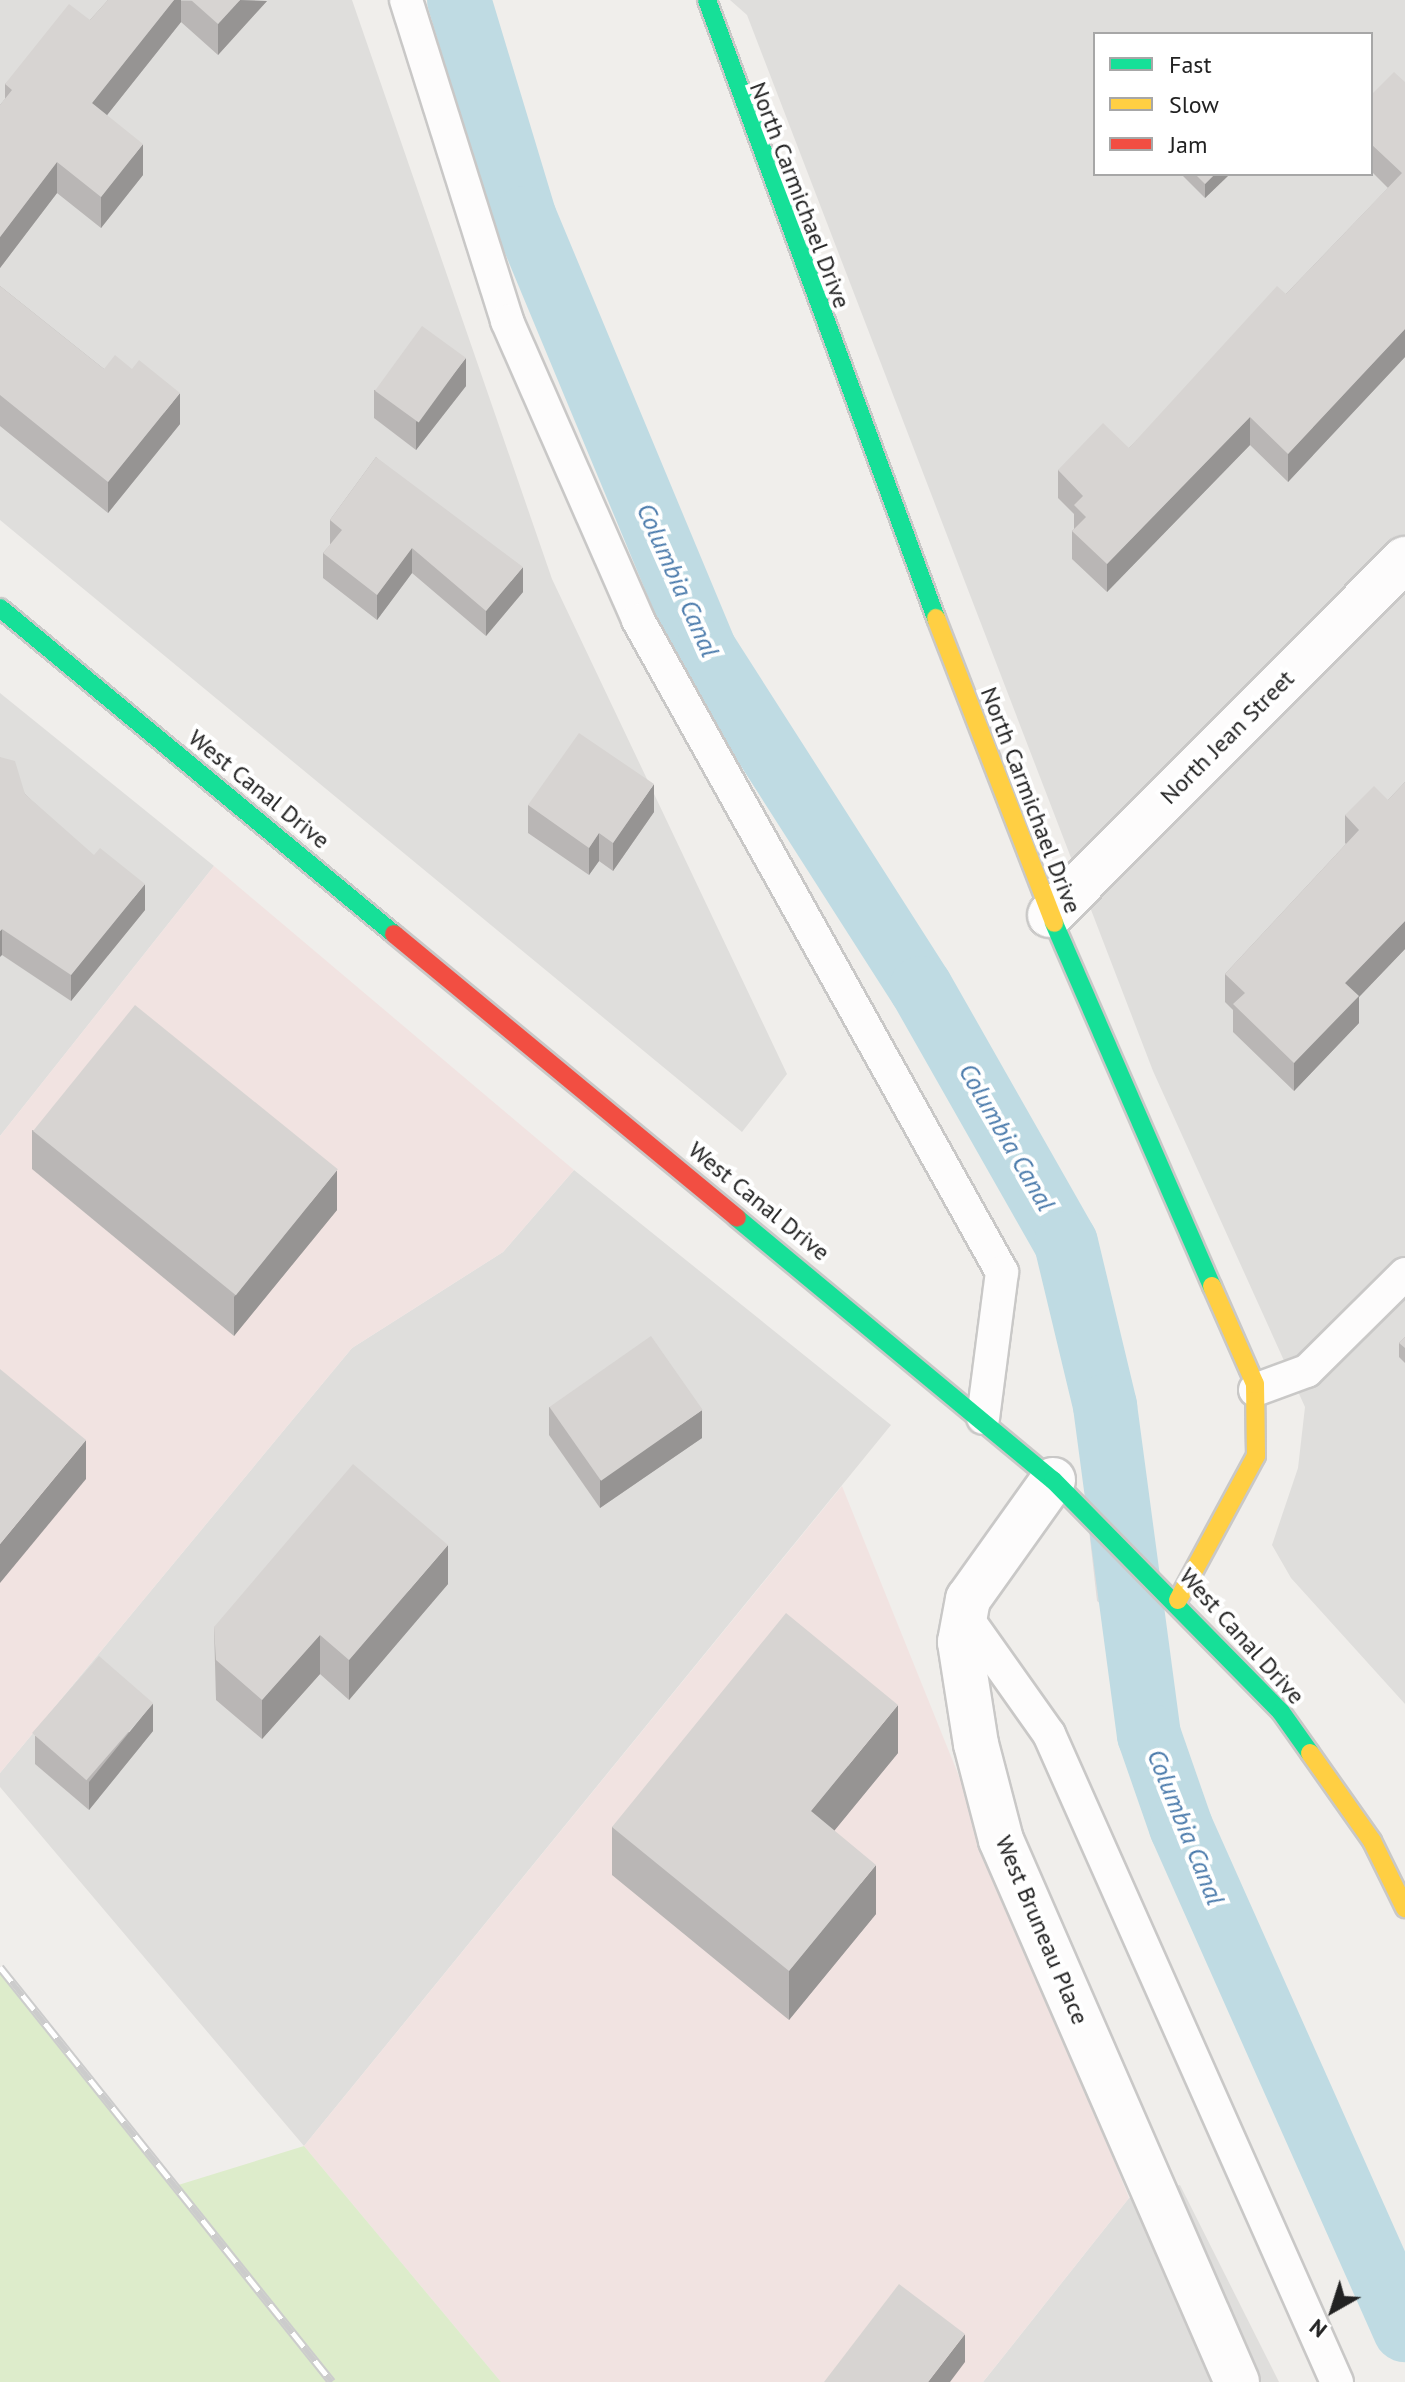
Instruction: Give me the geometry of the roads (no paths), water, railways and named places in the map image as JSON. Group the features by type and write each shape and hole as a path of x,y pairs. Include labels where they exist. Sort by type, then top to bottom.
{"street":[{"name":"North Carmichael Drive","path":"707,0 755,145 1050,915 1142,1137 1238,1336 1255,1390 1260,1429 1251,1470 1178,1600"},
{"name":"North Jean Street","path":"1050,915 1405,559"},
{"name":"West Canal Drive","path":"0,608 983,1418 1053,1480 1178,1600 1305,1744 1403,1896"},
{"name":"West Bruneau Place","path":"1053,1480 987,1562 964,1614 966,1692 1001,1840 1237,2382"}],"lane":[{"path":"406,0 507,321 638,620 1002,1272 983,1418"},
{"path":"1255,1390 1307,1371 1405,1274"},
{"path":"964,1614 1049,1734 1337,2382"}],"waterway":[{"name":"Columbia Canal","path":"459,0 525,218 706,652 921,988 1066,1243 1105,1406 1149,1735 1181,1827 1405,2330"}],"railway":[{"path":"0,1967 332,2382"}]}
